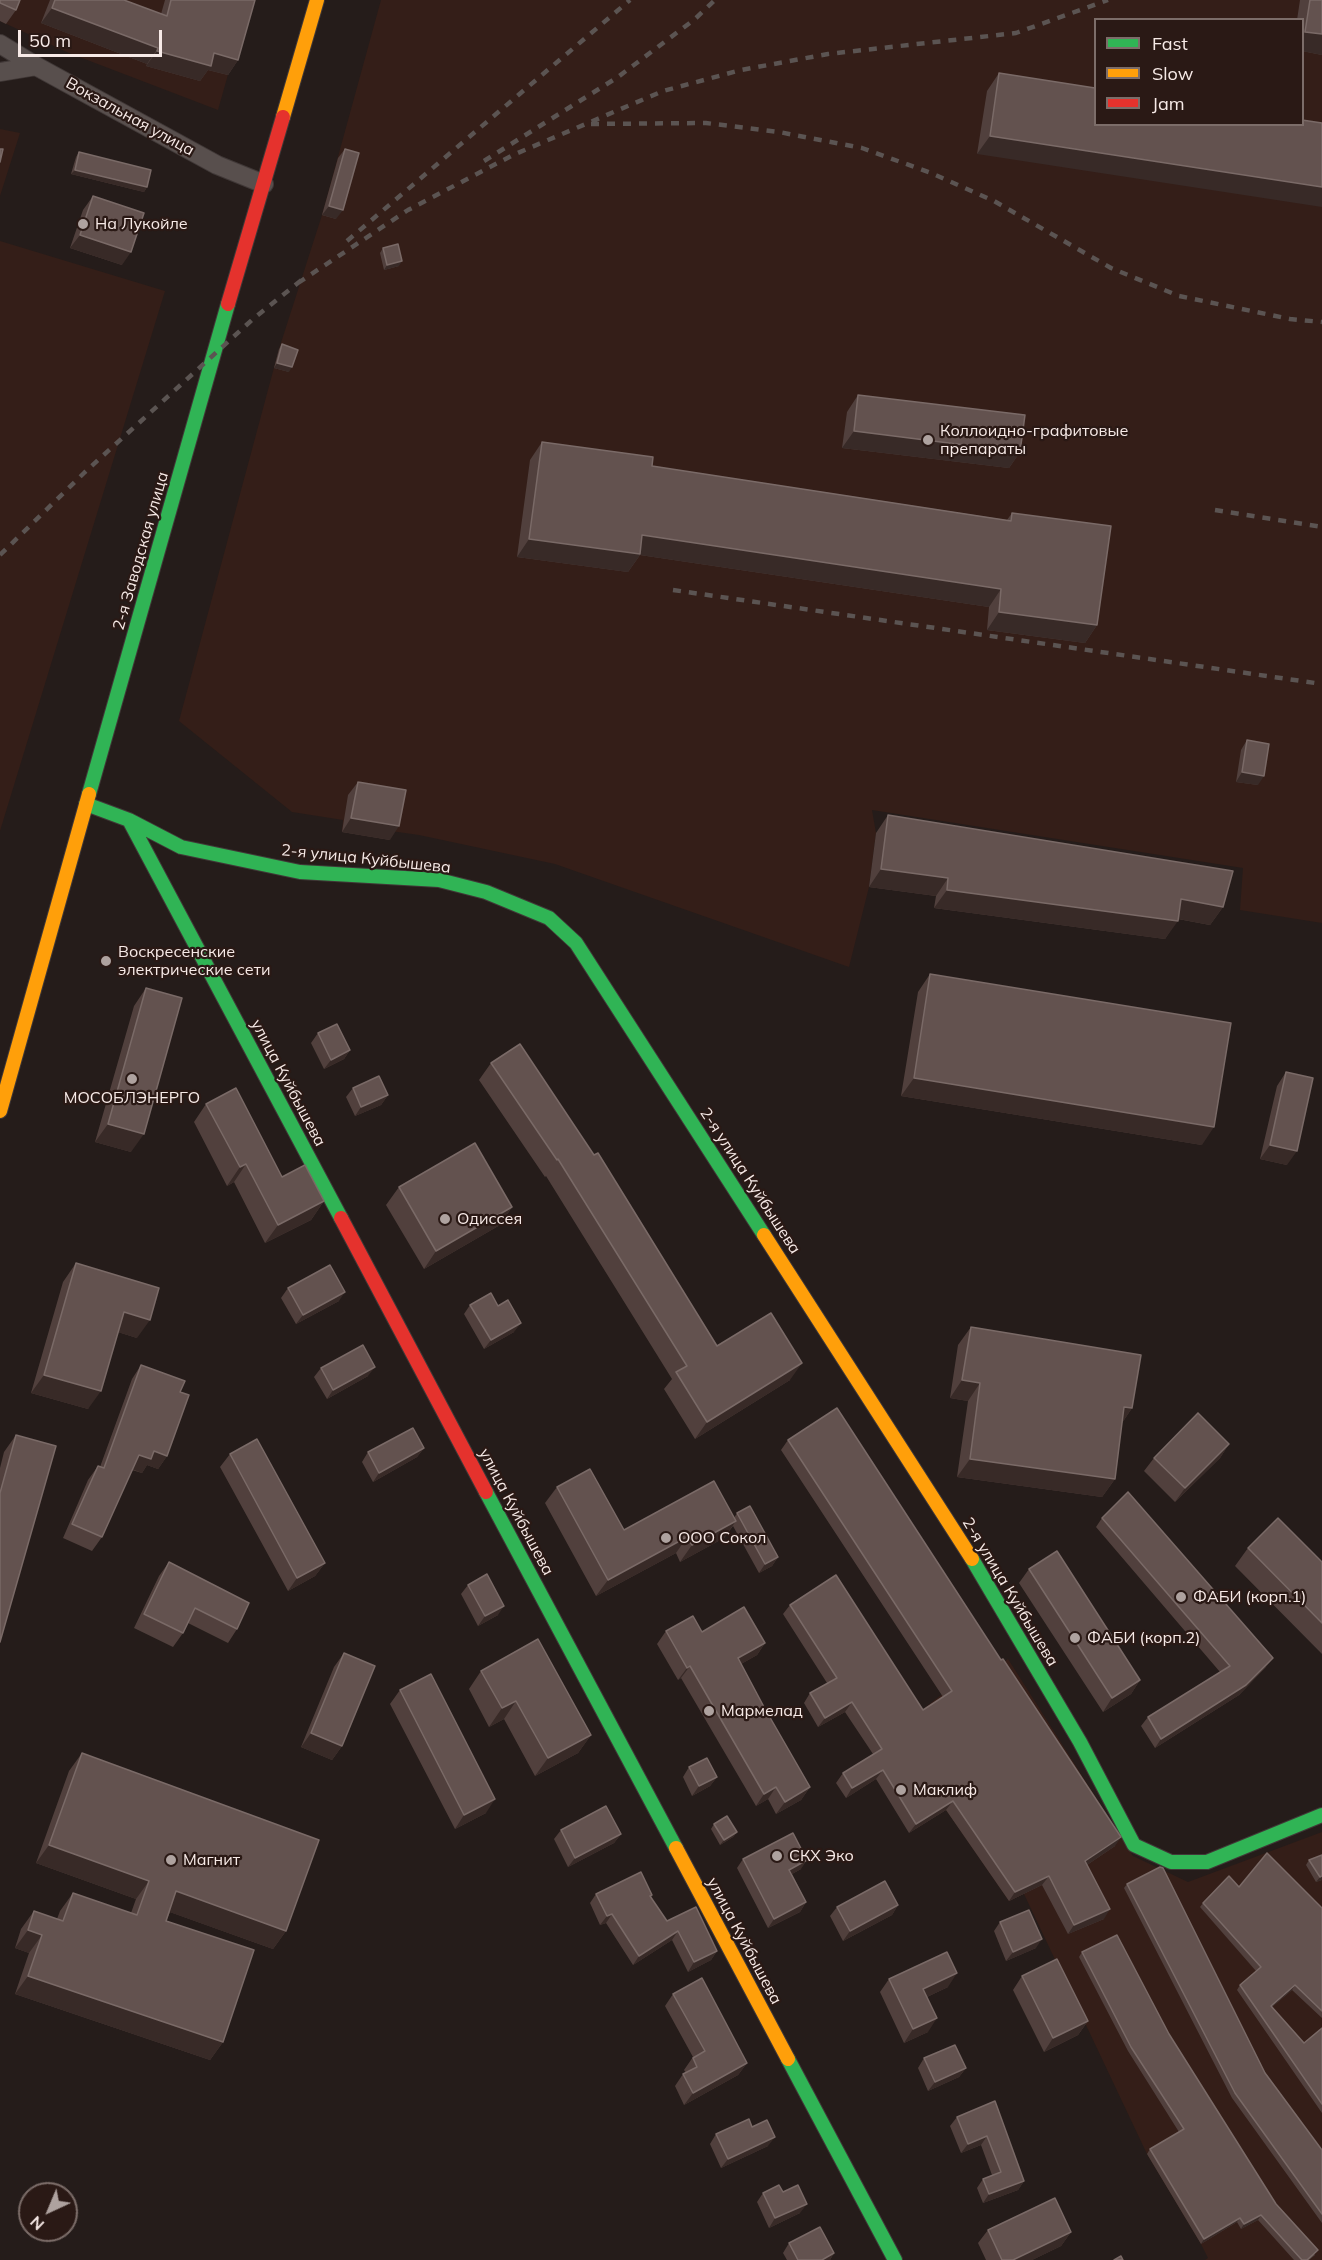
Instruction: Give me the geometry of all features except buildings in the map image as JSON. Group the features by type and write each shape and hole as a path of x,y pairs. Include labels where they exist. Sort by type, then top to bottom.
{"street":[{"name":"2-я Заводская улица","path":"0,1111 213,357 317,0"},
{"name":"Вокзальная улица","path":"0,44 217,165 264,184"},
{"path":"0,72 36,66"},
{"path":"86,804 129,820"},
{"name":"2-я улица Куйбышева","path":"129,820 182,847 300,872 439,880 486,892 549,918 576,943 961,1539 1080,1742 1134,1845 1171,1862 1207,1862 1322,1815"},
{"name":"улица Куйбышева","path":"129,820 895,2260"}],"shaded area":[{"path":"0,0 249,0 218,110 69,53 0,21"},
{"path":"381,0 1322,0 1322,923 1240,910 1243,868 872,810 876,833 869,887 849,967 555,864 419,835 391,831 342,832 343,820 292,812 179,721 279,349 322,215"},
{"path":"0,129 20,133 0,196"},
{"path":"0,241 165,291 0,831"},
{"path":"1008,1659 1133,1856 1188,1882 1322,1832 1322,2260 1205,2260 1208,2258 1201,2244 1147,2154 1024,1894 1009,1901 893,1733 974,1669 996,1668"}],"railway":[{"path":"347,241 630,0"},
{"path":"484,161 618,77 695,19 715,0"},
{"path":"298,283 408,210 513,155 663,91 741,70 828,54 1016,33 1108,0"},
{"path":"591,124 706,123 779,132 862,148 931,173 994,201 1111,268 1179,296 1290,319 1322,322"},
{"path":"0,555 85,472 253,319 304,278"},
{"path":"1215,510 1322,527"},
{"path":"673,590 1322,684"}],"traffic: fast":[{"path":"89,794 228,304"},
{"path":"86,804 129,820 341,1218"},
{"path":"129,820 181,847 300,872 439,880 486,892 549,918 576,943 764,1235"},
{"path":"486,1492 676,1848"},
{"path":"972,1559 1080,1742 1134,1845 1171,1862 1207,1862 1322,1815"},
{"path":"788,2059 895,2260"}],"traffic: slow":[{"path":"283,117 317,0"},
{"path":"0,1111 89,794"},
{"path":"764,1235 972,1559"},
{"path":"676,1848 788,2059"}],"traffic: jam":[{"path":"228,304 283,117"},
{"path":"341,1218 486,1492"}],"place":[{"name":"На Лукойле","path":"83,224"},
{"name":"Коллоидно-графитовые препараты","path":"928,440"},
{"name":"Воскресенские электрические сети","path":"106,961"},
{"name":"МОСОБЛЭНЕРГО","path":"132,1079"},
{"name":"Одиссея","path":"445,1219"},
{"name":"ООО Сокол","path":"666,1538"},
{"name":"ФАБИ (корп.1)","path":"1181,1597"},
{"name":"ФАБИ (корп.2)","path":"1075,1638"},
{"name":"Мармелад","path":"709,1711"},
{"name":"Маклиф","path":"901,1790"},
{"name":"СКХ Эко","path":"777,1856"},
{"name":"Магнит","path":"171,1860"}]}
